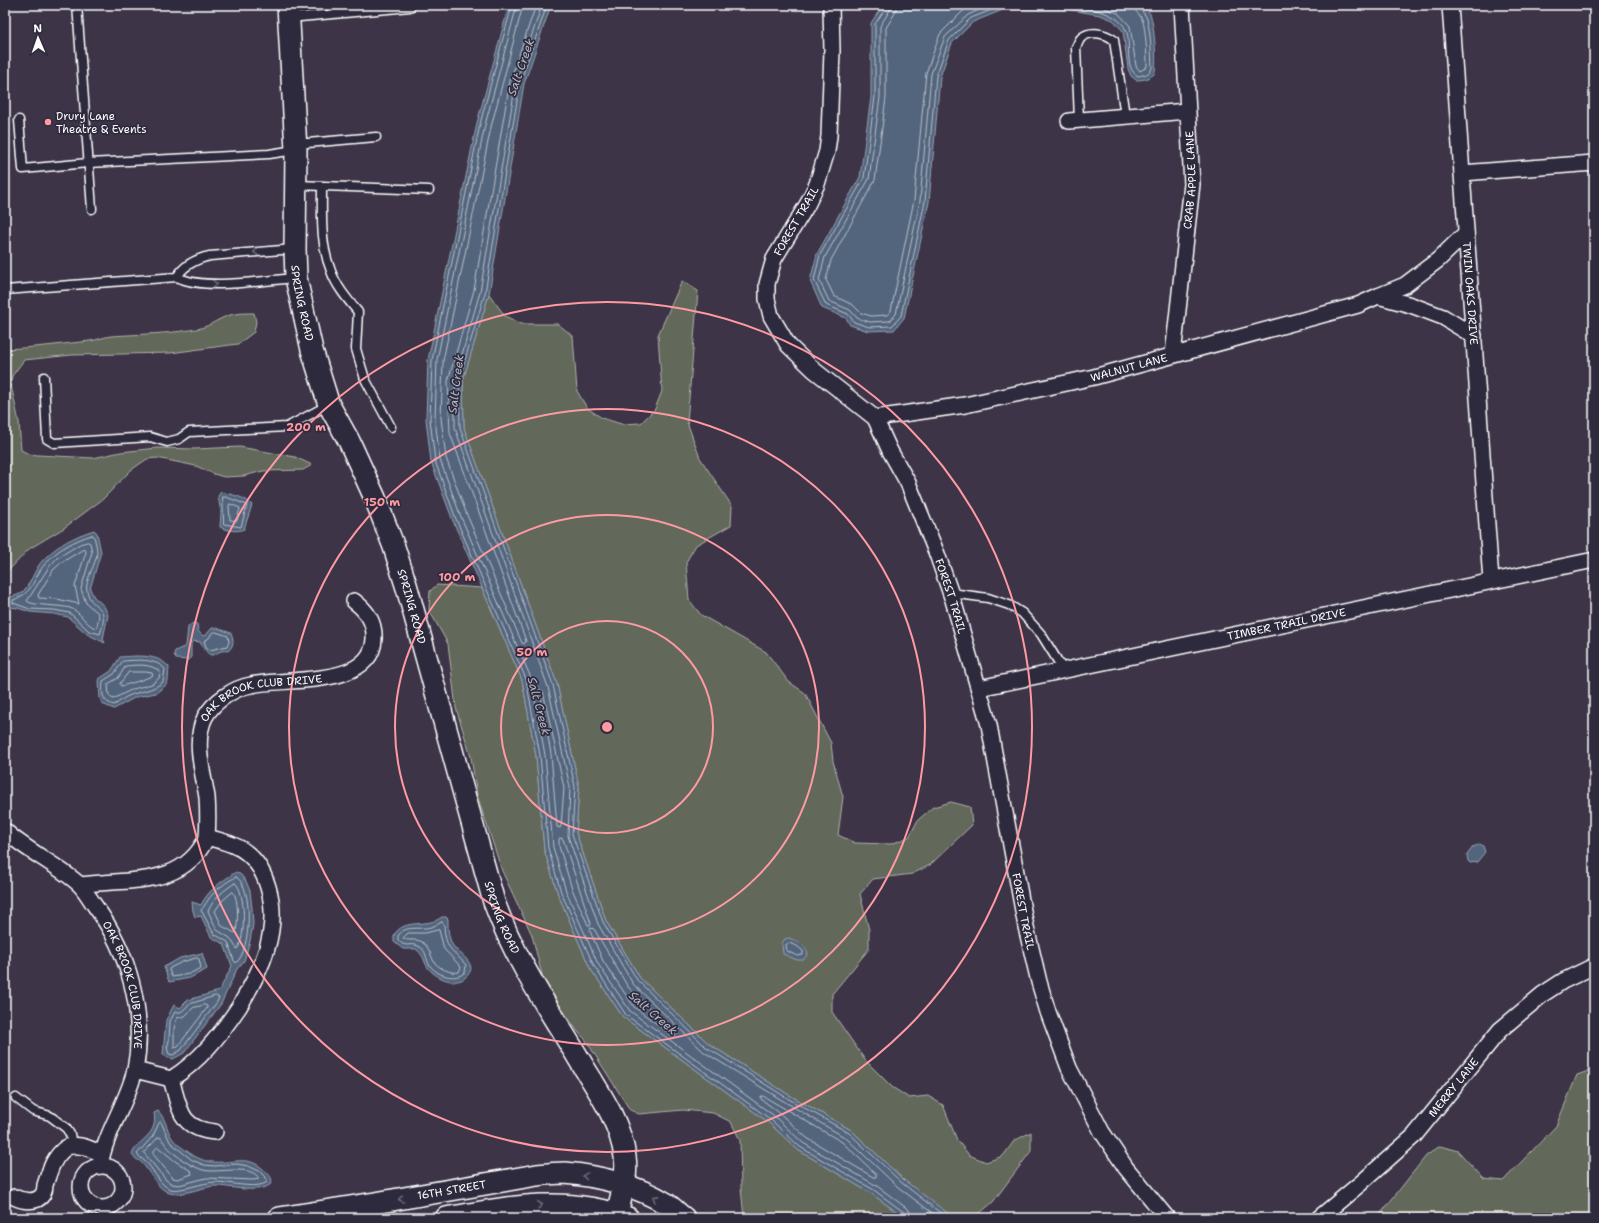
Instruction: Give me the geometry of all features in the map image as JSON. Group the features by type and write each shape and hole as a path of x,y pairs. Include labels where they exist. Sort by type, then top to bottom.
{"street":[{"name":"FOREST TRAIL","path":"831,5 832,59 827,151 818,184 807,206 774,259 768,279 767,299 771,316 788,345 814,370 875,418 890,452 908,483 951,593 989,725 1026,927 1048,1012 1069,1068 1099,1126 1126,1168 1167,1218"},
{"name":"CRAB APPLE LANE","path":"1173,355 1192,184 1182,5"},
{"name":"TWIN OAKS DRIVE","path":"1450,5 1491,582"},
{"name":"SPRING ROAD","path":"288,12 295,147 296,278 312,350 329,404 349,441 370,487 394,547 407,588 500,920 529,978 615,1120 620,1131 626,1159 622,1216"},
{"path":"1074,120 1187,111"},
{"path":"1462,173 1594,163"},
{"name":"WALNUT LANE","path":"875,418 991,400 1094,377 1358,305 1405,285 1438,260 1466,233"},
{"path":"1378,296 1411,305 1443,317 1474,336"},
{"name":"TIMBER TRAIL DRIVE","path":"979,688 1594,560"},
{"name":"OAK BROOK CLUB DRIVE","path":"207,837 208,812 200,744 201,728 205,717 212,707 223,698 251,684 315,680 334,676 362,663 370,653 374,643 374,631 371,619 363,608 354,601"},
{"name":"OAK BROOK CLUB DRIVE","path":"5,831 80,885 110,929 120,950 131,981 138,1018 137,1057 135,1070 126,1097 110,1130 101,1160"},
{"path":"80,885 144,880 175,871 181,868 197,853 207,837 239,848 248,853 260,868 271,897 268,948 251,989 228,1024 200,1058 186,1070 171,1079 135,1070"},
{"name":"MERRY LANE","path":"1318,1218 1361,1183 1414,1136 1500,1030 1543,994 1563,981 1594,966"},
{"path":"171,1079 184,1118 190,1126 201,1131 215,1132"},
{"path":"14,1197 22,1201 38,1199 43,1195 49,1171 54,1161 65,1148 72,1145 82,1146 101,1160 107,1167 114,1170 119,1175 122,1182 121,1196 117,1202 105,1212 86,1201 82,1196 81,1182 88,1171 94,1168 101,1160"},
{"name":"16TH STREET","path":"279,1218 537,1175 564,1173 590,1177 623,1185"},
{"path":"623,1185 646,1193 668,1205 684,1218"},
{"path":"446,1218 485,1211 542,1204 576,1205 598,1208 622,1216"}],"lane":[{"path":"77,5 92,209"},
{"path":"288,12 410,7"},
{"path":"1074,120 1076,47 1081,38 1092,33 1107,34 1114,40 1125,116"},
{"path":"19,120 23,169 88,163 269,154 295,147 376,136"},
{"path":"296,185 429,190"},
{"path":"322,186 322,225 324,250 331,272 347,298 358,312 356,349 365,379 391,427"},
{"path":"177,277 181,270 200,258 295,249"},
{"path":"5,290 177,277 195,283 215,284 296,278"},
{"path":"44,377 47,439 54,443 150,436 167,442 179,439 189,432 287,427 329,404"},
{"path":"951,593 988,598 1009,605 1022,613 1041,634 1064,670"},
{"path":"16,1098 33,1111 50,1116 66,1128 70,1134 72,1145"}],"green space":[{"path":"682,281 698,291 687,422 700,458 732,506 731,525 696,545 686,562 689,600 701,615 766,652 789,682 805,693 831,743 833,761 843,797 838,835 855,843 891,844 909,837 918,820 933,807 951,802 970,807 972,825 930,865 912,874 873,879 860,894 869,930 869,949 832,994 832,1012 865,1060 892,1087 909,1098 928,1096 943,1105 957,1140 969,1155 986,1162 1003,1156 1014,1141 1031,1132 1031,1151 993,1202 974,1218 954,1218 908,1184 851,1130 789,1095 709,1044 640,978 606,921 576,833 579,787 557,684 464,428 463,380 489,294 505,316 521,324 558,324 573,336 577,391 587,408 602,418 621,424 641,423 655,409 662,391 658,335"},
{"path":"254,313 256,322 254,332 238,344 170,353 72,355 24,360 12,376 11,385 19,422 21,450 29,454 38,455 93,458 121,452 157,448 194,449 240,447 295,457 312,465 303,470 263,471 244,476 224,477 196,466 157,458 147,459 131,470 103,499 64,528 29,549 9,570 5,572 5,349 90,341 111,336 185,331 204,327 230,315"},
{"path":"437,585 482,588 522,680 536,756 544,849 558,894 590,968 623,1017 768,1122 798,1150 872,1194 905,1218 744,1218 741,1188 740,1140 731,1122 713,1113 683,1110 639,1114 630,1110 585,1039 578,1032 544,983 532,935 502,871 477,795 471,757 456,708 448,644 429,610 430,591"},
{"path":"1594,1069 1594,1218 1378,1217 1426,1156 1440,1146 1458,1151 1484,1179 1503,1181 1556,1126 1577,1075"}],"water":[{"name":"Salt Creek","path":"509,5 551,5 524,84 489,294 463,380 464,428 557,684 579,787 576,833 606,921 640,978 709,1044 789,1095 851,1130 904,1180 954,1218 905,1218 872,1194 798,1150 768,1122 623,1017 590,968 558,894 544,849 536,756 522,680 453,521 431,462 426,419 428,360 477,123"},
{"path":"883,5 1141,5 1150,14 1153,26 1156,64 1154,74 1150,77 1136,80 1131,76 1128,69 1123,31 1113,20 1100,15 1066,9 1005,9 973,22 952,43 940,77 929,202 904,318 894,330 868,331 850,325 846,318 822,308 810,281 817,254 860,177 871,97 871,23"},
{"path":"221,492 242,498 252,505 244,529 232,531 220,527 221,513 218,496"},
{"path":"94,530 97,533 101,552 90,589 94,597 104,606 108,615 103,639 105,643 87,634 68,617 30,612 18,608 8,607 5,611 5,598 18,595 24,591 37,568 48,555 67,542"},
{"path":"193,623 197,624 198,631 203,636 206,635 212,628 217,628 231,633 233,640 231,647 228,651 211,655 208,654 200,642 193,641 191,643 191,657 188,660 176,659 174,654 175,651 186,646 188,627"},
{"path":"146,656 159,659 169,667 168,681 166,685 156,693 136,697 114,709 102,704 100,699 99,679 111,671 120,657"},
{"path":"1480,844 1483,846 1485,852 1477,862 1470,863 1467,855 1473,847"},
{"path":"236,872 246,881 250,891 252,908 253,924 244,961 237,969 221,1004 184,1053 173,1059 168,1058 163,1054 166,1020 174,1005 180,1008 188,1000 219,991 232,966 224,944 211,937 201,916 195,917 192,902 201,905 211,890"},
{"path":"446,917 448,919 448,929 452,944 470,964 471,969 469,973 459,981 445,980 437,976 430,970 422,955 416,949 403,949 394,942 394,935 404,926 429,922"},
{"path":"789,938 801,944 805,948 808,954 803,960 797,960 783,954 782,943 785,939"},
{"path":"202,953 207,969 190,978 169,982 164,967 180,958"},
{"path":"158,1111 174,1141 194,1156 211,1162 252,1162 269,1174 272,1183 267,1187 260,1189 215,1186 177,1194 167,1192 159,1186 141,1162 132,1154 135,1148 151,1132 155,1121 154,1113"}],"place":[{"name":"Drury Lane Theatre & Events","path":"48,122"}]}
